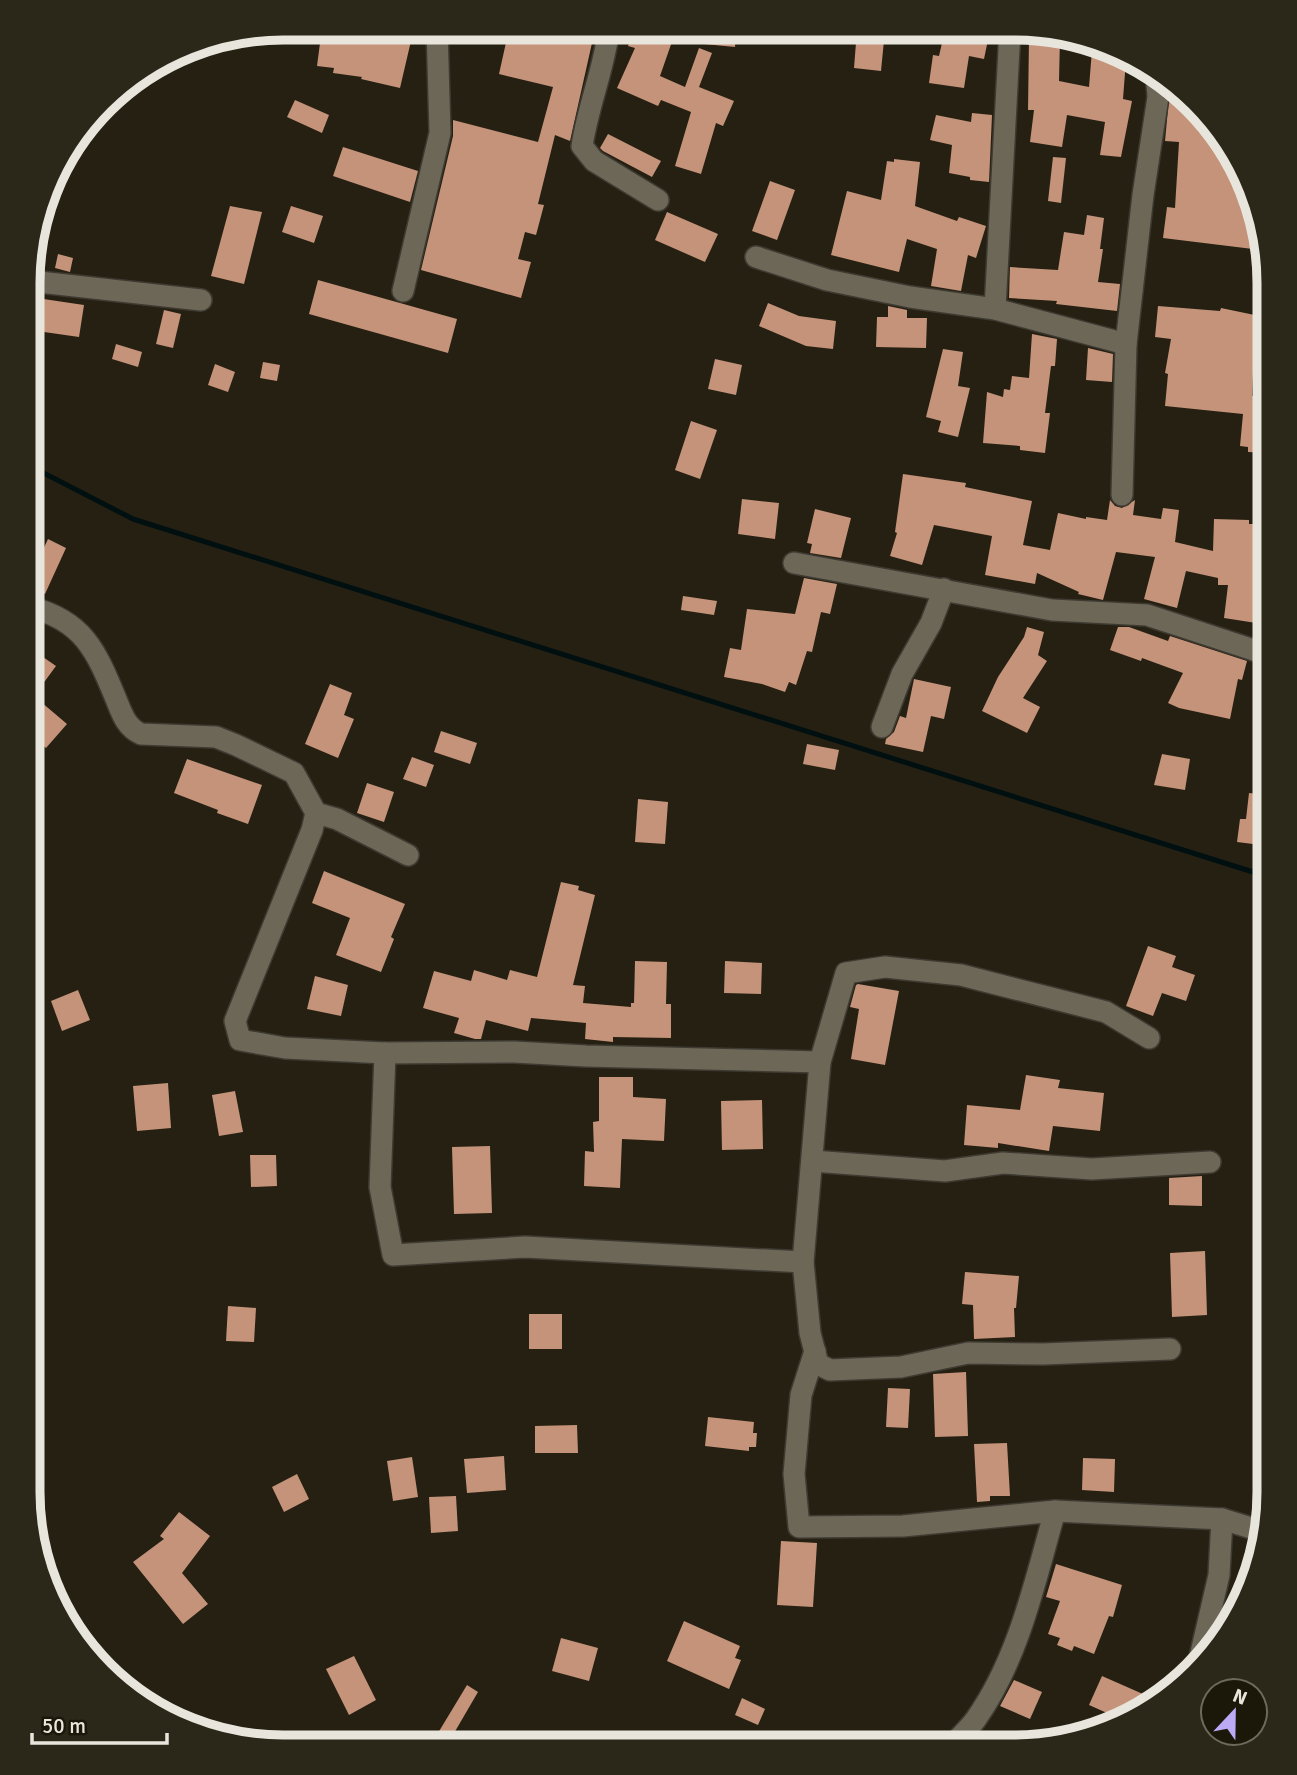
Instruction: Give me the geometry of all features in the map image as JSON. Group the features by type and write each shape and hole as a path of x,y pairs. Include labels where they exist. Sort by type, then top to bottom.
{"street":[{"path":"995,309 1009,40"},
{"path":"403,290 440,133 437,41"},
{"path":"608,41 606,57 586,122 582,146 594,161 658,200"},
{"path":"1122,495 1126,344 1157,88"},
{"path":"756,257 839,282 911,298 995,309 1126,344"},
{"path":"40,282 201,300"},
{"path":"794,563 1052,610 1147,615 1257,652"},
{"path":"882,727 902,674 931,623 944,589"},
{"path":"40,610 51,613 82,634 104,671 130,729 141,734 216,737 236,745 294,773 316,813 347,824 408,855"},
{"path":"316,813 312,830 235,1021 240,1040 285,1048 386,1053 514,1052 820,1062"},
{"path":"1149,1038 1106,1012 961,975 885,967 846,973 820,1062 803,1262 810,1333 818,1364 830,1370 901,1367 968,1353 1043,1354 1170,1349"},
{"path":"386,1053 380,1187 393,1255 525,1247 803,1262"},
{"path":"812,1160 945,1171 1003,1163 1092,1169 1210,1162"},
{"path":"815,1351 801,1395 794,1474 799,1527 903,1526 1055,1511 1222,1518 1253,1528"},
{"path":"962,1735 976,1720 1003,1673 1026,1613 1055,1511"},
{"path":"1203,1643 1219,1575 1222,1518"}],"building":[{"path":"672,40 660,76 685,87 699,48 712,53 699,87 734,101 723,126 716,123 701,174 675,166 691,112 661,100 658,106 617,88 635,48 628,46 630,41"},
{"path":"704,40 735,40 735,47 704,44"},
{"path":"856,40 884,40 881,71 854,68"},
{"path":"943,40 988,40 984,59 969,56 964,88 929,83 933,55 939,56"},
{"path":"320,41 411,41 400,88 361,79 362,77 333,73 334,68 317,66"},
{"path":"506,41 581,41 592,43 570,141 555,135 538,204 544,205 536,235 525,232 518,259 531,262 521,298 421,270 453,136 453,120 538,142 553,87 499,74"},
{"path":"1029,41 1060,45 1059,81 1089,87 1092,53 1125,68 1123,99 1132,101 1121,157 1100,155 1105,122 1067,115 1062,147 1030,142 1034,110 1028,110"},
{"path":"1169,97 1196,123 1216,148 1232,176 1244,205 1254,249 1163,238 1167,207 1175,208 1179,142 1165,141"},
{"path":"295,100 329,115 322,133 287,117"},
{"path":"972,113 992,115 989,182 970,180 970,177 949,173 952,145 930,140 936,115 971,122"},
{"path":"608,134 661,161 652,177 603,151 600,148"},
{"path":"343,147 418,171 410,202 333,176"},
{"path":"1053,157 1066,158 1061,203 1048,201"},
{"path":"894,159 920,162 915,206 957,221 959,217 986,226 976,258 968,255 961,291 931,286 937,249 907,239 899,272 831,255 847,191 881,200 887,161 894,162"},
{"path":"770,181 795,190 777,240 752,231"},
{"path":"230,206 262,212 244,284 211,276"},
{"path":"291,206 323,216 314,243 282,232"},
{"path":"667,212 718,234 705,262 655,240"},
{"path":"1087,215 1104,218 1098,282 1120,284 1117,311 1056,304 1057,301 1009,298 1010,267 1058,270 1064,232 1084,235"},
{"path":"58,254 73,258 70,272 55,268"},
{"path":"318,280 457,319 448,353 309,314"},
{"path":"40,298 84,305 79,337 40,331"},
{"path":"768,303 799,316 836,321 833,349 806,346 759,326"},
{"path":"888,306 907,310 907,318 927,318 926,348 876,347 877,317 888,317"},
{"path":"1158,306 1220,311 1221,308 1257,315 1252,396 1257,396 1257,452 1248,452 1248,447 1240,446 1243,414 1165,406 1168,374 1165,373 1171,339 1155,337"},
{"path":"164,310 181,314 173,348 156,344"},
{"path":"1032,334 1057,339 1055,366 1051,366 1045,413 1050,413 1045,453 1020,450 1020,446 983,443 987,392 1003,397 1004,389 1010,390 1012,376 1029,378"},
{"path":"116,344 142,352 138,367 112,359"},
{"path":"1088,348 1113,354 1112,382 1086,380"},
{"path":"943,349 963,352 958,386 970,388 958,437 938,432 941,421 926,417"},
{"path":"715,359 742,365 736,395 708,389"},
{"path":"263,362 280,365 277,381 260,378"},
{"path":"215,364 235,372 228,392 208,385"},
{"path":"691,421 717,430 700,479 675,470"},
{"path":"903,474 966,483 965,487 1032,501 1023,545 1050,550 1058,513 1107,520 1110,500 1115,506 1122,508 1135,500 1133,515 1161,519 1163,508 1179,510 1175,542 1213,551 1214,519 1249,520 1249,524 1257,524 1257,623 1224,618 1228,585 1218,585 1218,578 1186,571 1177,608 1144,599 1155,557 1116,552 1103,600 1078,594 1079,592 1037,573 1035,584 985,575 992,536 934,525 922,565 890,556 897,533"},
{"path":"742,499 779,503 775,539 738,534"},
{"path":"815,509 851,518 841,558 810,553 812,544 807,543"},
{"path":"48,539 66,548 45,594 40,592 41,554"},
{"path":"804,578 837,584 830,614 821,612 812,652 807,651 796,685 789,682 785,692 762,684 724,677 730,648 741,650 747,609 795,614"},
{"path":"683,596 717,601 714,615 681,610"},
{"path":"1027,627 1044,632 1038,655 1047,661 1023,698 1040,707 1027,733 982,711"},
{"path":"1118,627 1129,627 1168,641 1170,636 1247,661 1242,680 1238,679 1230,719 1168,703 1183,673 1110,650"},
{"path":"40,655 56,666 40,688"},
{"path":"914,679 951,687 944,719 931,716 923,752 885,744 886,739 894,732 900,716 906,718"},
{"path":"330,684 352,693 344,715 354,719 338,758 305,744"},
{"path":"40,701 67,724 46,748 40,743"},
{"path":"441,731 477,743 470,764 434,752"},
{"path":"807,744 839,750 835,770 803,764"},
{"path":"1162,754 1190,759 1185,790 1154,785"},
{"path":"412,757 434,765 426,787 403,779"},
{"path":"187,759 262,785 248,824 174,793"},
{"path":"367,783 394,792 384,822 357,813"},
{"path":"1249,793 1257,794 1257,844 1237,842 1240,819 1246,819"},
{"path":"638,799 668,802 665,844 635,842"},
{"path":"324,871 405,904 391,937 394,939 381,972 336,955 350,918 312,903"},
{"path":"561,882 579,886 578,890 595,895 573,985 585,986 583,1003 631,1007 631,1003 634,1003 635,961 667,962 666,1004 671,1004 671,1038 613,1037 613,1042 585,1039 586,1023 531,1018 528,1031 486,1020 481,1039 475,1039 454,1033 459,1018 423,1008 434,971 471,981 474,970 507,980 510,970 537,977"},
{"path":"1148,946 1176,956 1172,967 1195,975 1186,1001 1162,993 1153,1016 1126,1006"},
{"path":"725,961 762,963 761,994 724,993"},
{"path":"315,976 348,985 341,1016 307,1009"},
{"path":"858,984 899,991 885,1065 851,1059 859,1009 850,1007"},
{"path":"78,990 90,1020 62,1031 51,1001"},
{"path":"1026,1075 1060,1080 1058,1088 1104,1093 1100,1131 1053,1126 1049,1151 998,1143 998,1148 964,1145 967,1105 1020,1110"},
{"path":"599,1077 633,1077 633,1097 666,1099 664,1141 622,1139 620,1188 584,1186 585,1151 594,1152 593,1122 599,1121"},
{"path":"168,1083 171,1128 137,1131 133,1086"},
{"path":"235,1091 243,1132 219,1136 212,1095"},
{"path":"762,1100 763,1149 722,1150 721,1101"},
{"path":"490,1146 492,1213 454,1214 452,1147"},
{"path":"250,1155 276,1155 277,1186 251,1187"},
{"path":"1202,1176 1202,1206 1169,1205 1169,1178"},
{"path":"1205,1251 1207,1315 1172,1317 1170,1253"},
{"path":"965,1272 1019,1276 1014,1308 1015,1337 974,1339 973,1305 962,1304"},
{"path":"228,1306 256,1308 254,1342 226,1341"},
{"path":"529,1314 562,1314 562,1349 529,1349"},
{"path":"966,1372 968,1436 935,1437 933,1374"},
{"path":"888,1388 910,1389 908,1428 886,1427"},
{"path":"708,1417 754,1422 753,1433 757,1433 756,1447 749,1447 749,1451 705,1446"},
{"path":"577,1425 578,1453 535,1453 535,1426"},
{"path":"1007,1443 1010,1496 990,1496 990,1501 977,1502 974,1444"},
{"path":"504,1456 506,1490 467,1493 464,1459"},
{"path":"412,1457 418,1497 393,1501 387,1461"},
{"path":"1083,1458 1115,1459 1114,1492 1082,1490"},
{"path":"297,1474 309,1499 284,1512 272,1487"},
{"path":"456,1496 458,1531 431,1533 429,1497"},
{"path":"179,1512 210,1536 182,1573 208,1604 183,1624 133,1562 164,1539 160,1536"},
{"path":"781,1541 817,1543 813,1607 777,1605"},
{"path":"1056,1564 1122,1585 1113,1617 1109,1616 1094,1654 1074,1646 1072,1651 1057,1645 1060,1638 1048,1634 1060,1601 1046,1597"},
{"path":"684,1621 740,1646 735,1658 741,1660 729,1689 667,1661"},
{"path":"561,1638 598,1648 589,1681 552,1671"},
{"path":"354,1656 376,1700 349,1715 326,1669"},
{"path":"1102,1676 1146,1696 1110,1715 1089,1705"},
{"path":"1014,1680 1042,1692 1030,1719 1000,1706"},
{"path":"467,1685 478,1692 453,1735 438,1733"},
{"path":"742,1698 765,1709 758,1725 735,1715"}],"waterway":[{"path":"40,471 133,519 1257,873"}]}
